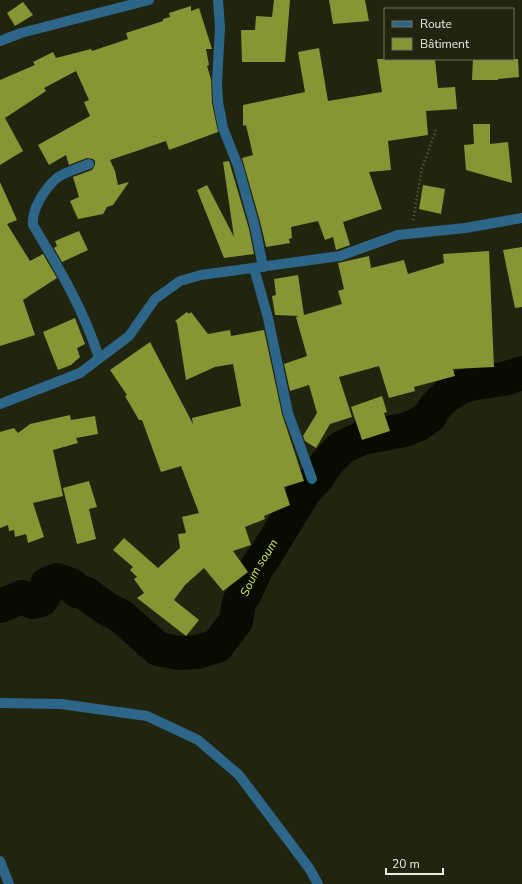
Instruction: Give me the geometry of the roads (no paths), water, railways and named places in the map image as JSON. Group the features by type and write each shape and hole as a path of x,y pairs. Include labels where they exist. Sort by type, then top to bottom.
{"street":[{"path":"0,41 21,33 149,0"},
{"path":"218,0 220,28 217,76 218,102 223,128 238,166 255,227 259,267 268,318 288,413 312,479"},
{"path":"89,164 57,178 48,188 32,217 33,225 70,288 90,330 99,358"},
{"path":"0,404 80,373 129,336 155,299 180,281 201,275 340,256 398,235 466,228 522,218"},
{"path":"0,703 61,704 147,716 198,740 239,776 309,868 318,884"},
{"path":"0,861 9,884"}],"waterway":[{"name":"Soum soum","path":"0,606 22,597 33,602 41,600 45,594 47,584 57,580 71,585 77,591 85,593 107,609 121,616 158,649 179,653 197,652 217,646 236,621 239,602 244,595 258,565 304,492 341,448 362,438 404,430 419,424 430,416 435,407 446,396 461,387 475,383 504,379 522,373"}]}
